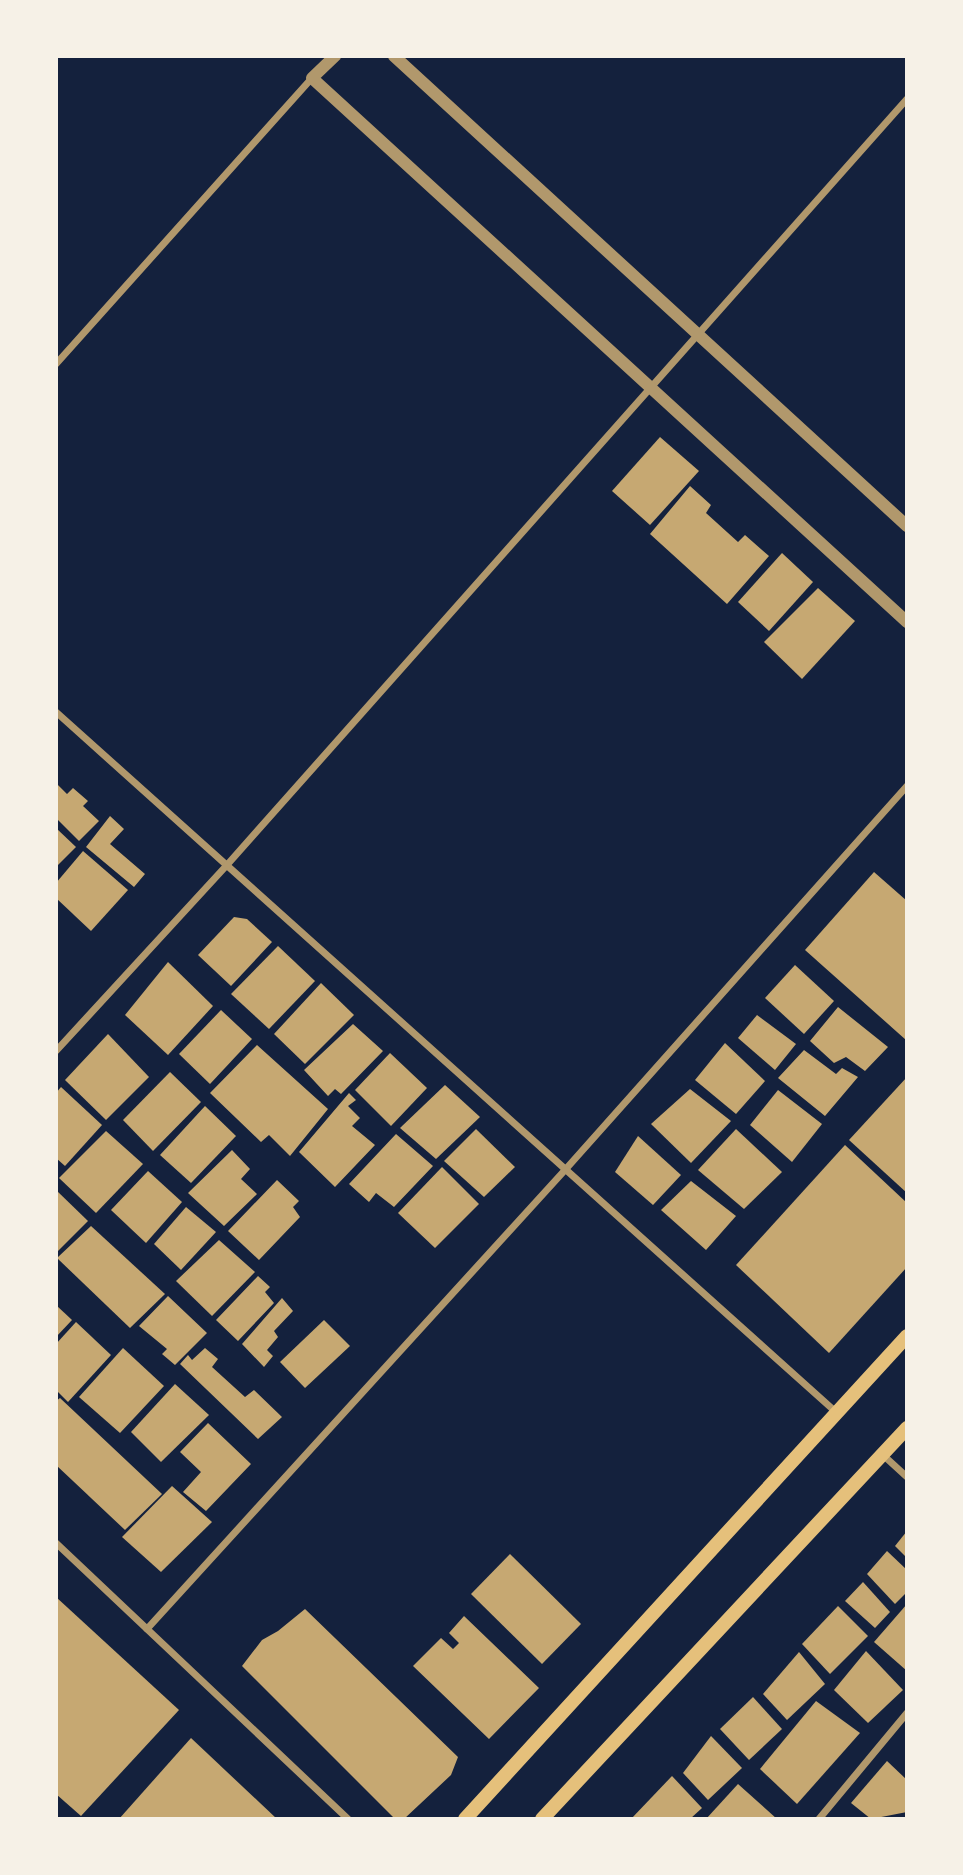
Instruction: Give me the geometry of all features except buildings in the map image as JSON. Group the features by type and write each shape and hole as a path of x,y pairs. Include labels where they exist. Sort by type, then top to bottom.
{"main road":[{"path":"465,1819 907,1336"},
{"path":"542,1819 907,1428"}],"street":[{"path":"56,364 312,78 335,56"},
{"path":"394,56 907,526"},
{"path":"312,78 907,622"},
{"path":"56,1051 227,865 907,99"},
{"path":"56,712 838,1414"},
{"path":"147,1629 565,1170 907,786"},
{"path":"883,1455 907,1477"},
{"path":"56,1543 348,1819"},
{"path":"819,1819 907,1713"}]}
